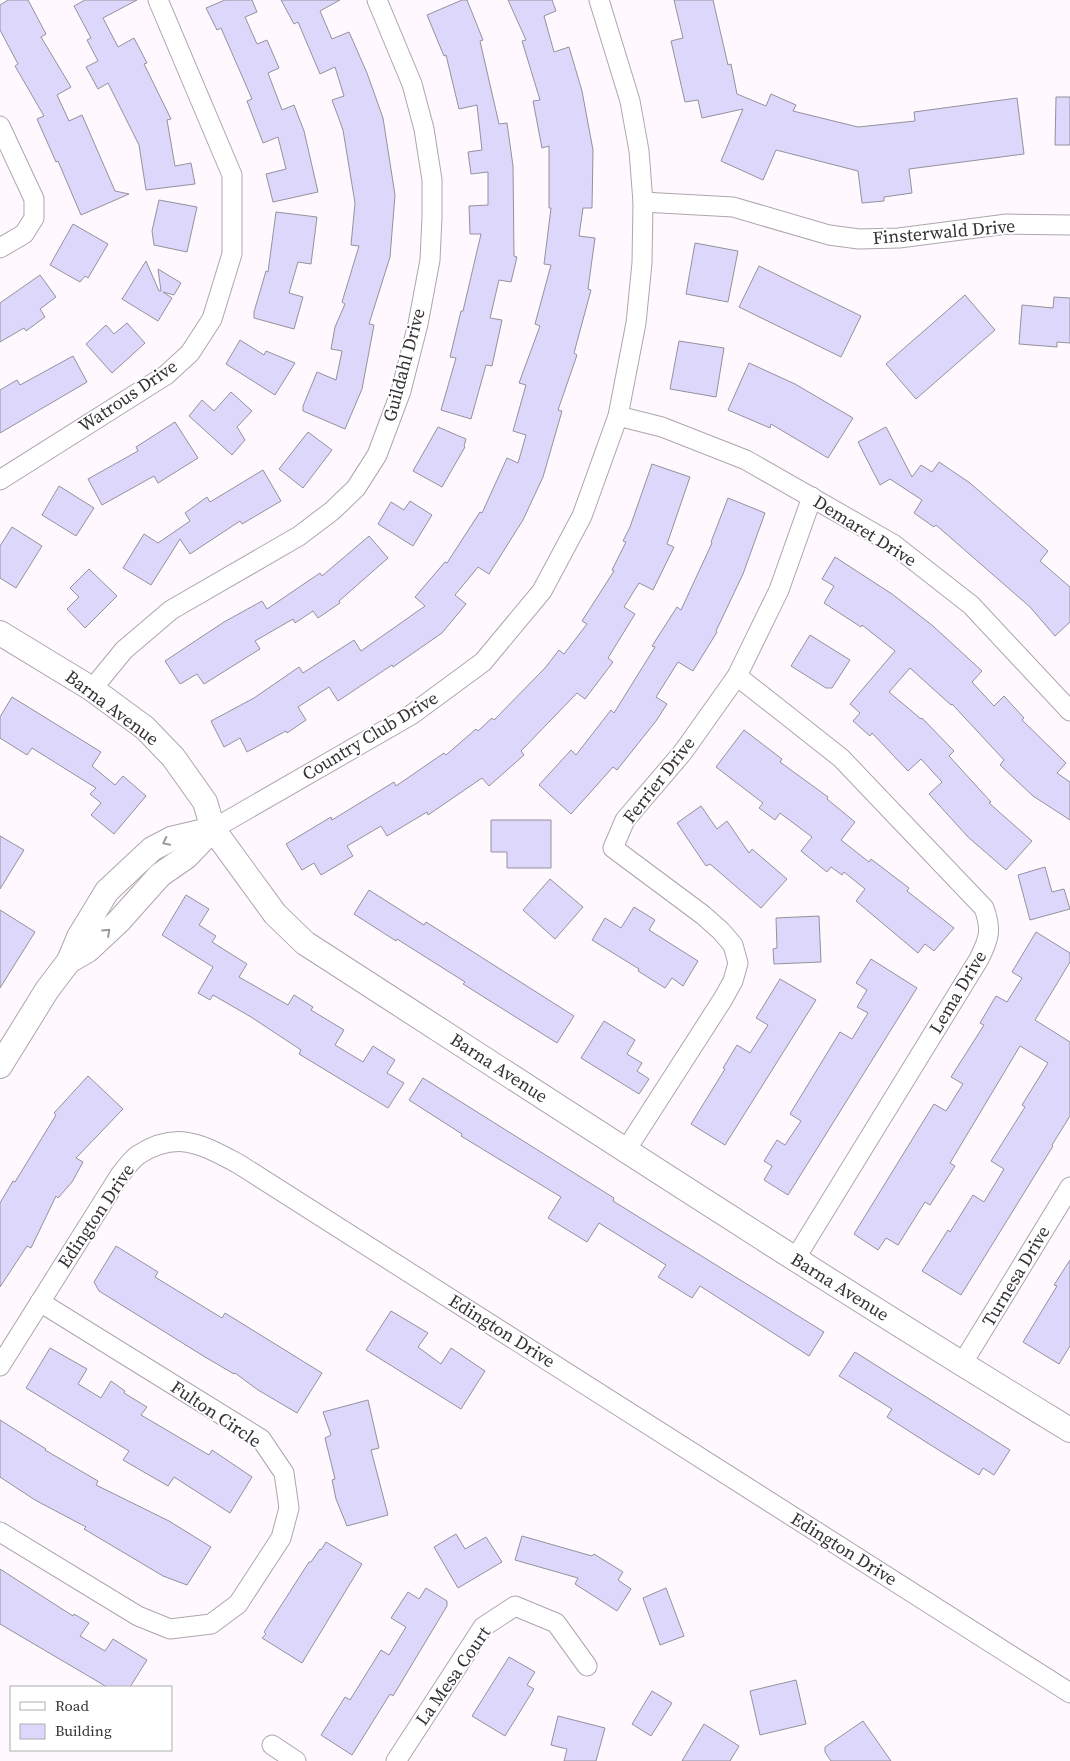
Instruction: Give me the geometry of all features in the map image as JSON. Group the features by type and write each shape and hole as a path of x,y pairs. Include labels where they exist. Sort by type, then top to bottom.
{"street":[{"name":"Watrous Drive","path":"0,480 166,376 190,353 212,319 232,254 232,175 158,0"},
{"name":"Guildahl Drive","path":"92,688 124,650 171,610 299,536 332,511 356,488 377,455 401,391 418,324 430,260 432,216 432,180 424,129 412,84 377,0"},
{"name":"Country Club Drive","path":"0,1066 46,990 69,962 79,937 107,892 152,849 171,839 212,829 411,714 483,662 542,591 582,516 618,416 636,323 642,263 643,202 639,151 630,101 599,0"},
{"path":"0,126 34,199 34,218 24,234 0,248"},
{"name":"Finsterwald Drive","path":"643,202 733,207 829,235 860,239 899,238 1006,224 1070,226"},
{"name":"Demaret Drive","path":"618,416 662,427 746,460 893,544 971,605 1070,711"},
{"name":"Ferrier Drive","path":"626,1150 723,999 733,981 738,963 734,945 721,931 703,915 613,848 625,820 683,752 736,676 779,590 812,497"},
{"name":"Barna Avenue","path":"0,633 92,688 145,728 173,757 205,802 212,829 275,914 305,943 795,1259 1070,1430"},
{"name":"Lema Drive","path":"736,676 840,758 984,908 989,921 989,939 979,959 795,1259"},
{"name":"Edington Drive","path":"2,1358 40,1302 120,1175 137,1156 160,1144 182,1141 205,1146 237,1163 1070,1693"},
{"name":"Turnesa Drive","path":"962,1364 1070,1187"},
{"name":"Fulton Circle","path":"0,1532 138,1616 170,1629 211,1624 238,1604 281,1538 289,1508 284,1473 261,1439 40,1302"},
{"name":"La Mesa Court","path":"396,1761 483,1627 516,1606 556,1623 587,1666"},
{"path":"272,1745 296,1761"}],"building":[{"path":"8,0 28,0 46,34 41,37 71,87 57,95 69,121 82,115 115,191 129,194 81,215 58,161 56,162 37,119 44,116 15,66 18,64 0,30 0,5"},
{"path":"85,0 137,0 103,18 118,47 134,38 147,63 144,64 171,119 167,120 175,166 191,163 195,184 146,190 139,145 108,83 98,89 86,67 98,61 87,40 91,38 74,6"},
{"path":"225,0 252,0 257,12 245,17 257,44 267,40 279,68 268,73 282,110 294,105 304,131 318,192 273,202 266,174 286,169 278,137 263,143 247,101 252,99 221,28 217,30 206,8"},
{"path":"281,0 340,0 320,11 332,39 349,32 367,73 383,118 395,195 390,257 369,324 374,325 362,389 345,429 303,411 303,406 317,372 336,380 342,351 331,349 335,327 345,304 342,302 359,246 351,245 355,203 343,130 332,100 344,96 335,67 320,74 298,22 294,24"},
{"path":"462,0 467,0 483,40 480,41 499,124 507,123 513,166 514,256 517,257 511,282 499,280 490,318 502,320 492,366 486,365 471,419 441,410 456,358 450,357 481,234 470,234 469,206 488,205 488,172 471,174 468,152 482,150 477,105 459,109 446,55 444,56 427,15"},
{"path":"508,0 552,0 556,11 544,16 554,52 569,47 582,91 593,150 592,208 583,208 579,236 595,238 588,289 591,290 574,353 577,355 558,410 562,411 543,477 523,520 489,574 478,567 455,595 466,604 442,633 393,667 392,665 338,701 329,687 298,707 306,720 287,733 286,731 247,752 240,738 224,747 211,721 254,698 299,667 303,673 354,640 361,651 425,606 415,597 445,562 447,563 480,512 482,513 507,458 518,463 526,435 513,431 526,385 519,383 540,326 535,324 551,265 544,264 551,208 549,208 549,146 542,148 533,101 540,100 522,41 526,40"},
{"path":"674,0 713,0 728,65 731,64 737,94 766,106 771,94 796,105 793,111 858,127 915,121 914,112 1017,98 1024,154 909,169 912,193 884,197 884,201 862,203 858,171 776,150 763,180 721,161 743,109 702,118 698,100 685,102 671,41 683,38"},
{"path":"1056,97 1070,97 1070,145 1055,145"},
{"path":"159,200 197,207 187,252 154,245 152,231"},
{"path":"276,212 317,217 311,264 298,262 289,293 303,297 294,329 254,318 266,271 268,272"},
{"path":"73,224 108,244 88,278 85,276 80,282 50,265"},
{"path":"695,243 738,251 728,302 686,294"},
{"path":"146,261 159,291 161,291 158,269 181,283 174,295 163,292 172,298 158,321 122,299"},
{"path":"759,266 861,316 841,357 739,307"},
{"path":"40,275 56,297 40,309 45,317 26,331 24,328 0,342 0,303"},
{"path":"965,295 995,330 916,399 886,364"},
{"path":"1054,297 1070,298 1070,343 1057,342 1057,347 1019,344 1022,305 1053,308"},
{"path":"127,323 145,343 112,373 86,344 106,325 114,334"},
{"path":"240,340 264,355 266,351 295,363 275,395 226,364"},
{"path":"679,341 724,348 716,397 670,389"},
{"path":"73,356 87,382 0,433 0,390 17,380 20,385"},
{"path":"749,363 795,384 853,418 828,458 771,424 770,428 728,410"},
{"path":"231,392 252,411 237,427 245,440 232,455 189,416 202,400 214,411"},
{"path":"175,422 198,458 158,483 154,476 102,505 88,479 138,451 136,447"},
{"path":"438,427 466,439 465,447 442,487 413,471"},
{"path":"886,427 912,477 921,465 932,472 939,462 970,483 1048,551 1040,561 1070,587 1070,622 1055,636 1030,607 936,525 934,527 914,513 922,500 890,479 880,485 858,442"},
{"path":"308,432 332,450 303,488 279,469"},
{"path":"652,464 690,477 667,544 674,547 653,590 639,583 624,607 635,614 608,658 613,662 585,699 577,693 521,751 524,755 489,786 482,778 428,815 427,812 387,836 381,826 347,846 353,856 321,875 314,863 302,870 286,844 331,817 332,820 394,782 396,786 444,753 446,755 476,729 478,731 492,718 494,720 545,668 559,650 564,654 587,624 582,621 614,571 612,570 626,542 623,541 630,527"},
{"path":"263,470 281,501 242,524 240,521 190,554 180,539 151,585 123,568 144,534 158,543 190,521 185,513 207,497 210,502"},
{"path":"59,486 94,508 76,536 42,515"},
{"path":"728,498 765,513 743,574 717,632 693,671 678,662 656,697 667,704 656,721 617,770 613,767 571,814 539,785 571,750 576,755 611,710 614,713 655,647 652,646 677,607 681,610 712,543"},
{"path":"410,501 432,515 413,546 378,524 391,502 404,510"},
{"path":"12,527 42,546 16,588 0,578 0,546"},
{"path":"369,536 388,558 339,601 340,603 318,618 313,611 295,623 293,619 255,641 260,649 204,684 197,674 180,684 165,661 224,622 262,601 267,609 320,573 322,576"},
{"path":"835,557 892,594 933,626 982,671 972,682 994,706 1004,696 1024,718 1022,720 1066,763 1057,773 1070,782 1070,820 1033,796 1000,765 1004,760 952,704 910,668 889,692 922,718 954,751 949,756 991,802 989,803 1032,841 1006,870 968,837 929,794 942,782 921,759 908,771 872,733 870,736 853,721 860,713 850,704 895,651 862,625 861,627 824,603 834,586 822,579"},
{"path":"89,569 117,596 85,628 67,609 79,597 70,588"},
{"path":"810,635 850,660 832,688 826,688 791,666"},
{"path":"12,697 101,752 92,766 115,785 123,776 146,796 114,834 91,815 101,803 90,794 96,788 32,748 27,755 0,738 0,717"},
{"path":"744,730 782,759 780,762 828,797 827,799 855,822 841,840 869,862 871,859 909,888 907,891 954,928 934,951 925,944 918,953 856,901 865,889 844,872 842,875 831,867 827,872 801,851 812,837 780,813 775,820 759,808 763,803 716,767"},
{"path":"701,806 717,829 727,821 749,853 752,849 787,879 761,908 710,864 706,866 677,823"},
{"path":"491,820 551,820 551,868 507,868 507,852 491,852"},
{"path":"0,836 24,850 0,889"},
{"path":"1045,867 1052,892 1064,889 1070,909 1030,920 1018,875"},
{"path":"550,879 583,907 555,939 523,910"},
{"path":"369,890 424,925 426,922 574,1016 557,1043 463,984 465,982 354,914"},
{"path":"186,895 209,909 199,925 216,936 212,942 247,964 239,977 288,1005 294,995 313,1007 311,1010 344,1030 335,1045 363,1062 373,1046 395,1060 387,1073 404,1083 388,1108 299,1054 301,1050 251,1017 213,995 210,1000 198,993 213,967 162,935"},
{"path":"634,907 655,920 649,930 698,961 683,986 672,978 665,988 638,971 639,969 592,940 605,918 621,928"},
{"path":"0,910 35,932 0,988"},
{"path":"819,916 821,962 774,964 773,949 777,948 776,918"},
{"path":"1036,932 1070,953 1070,962 1035,1020 1070,1042 1070,1116 961,1295 922,1271 948,1230 950,1232 973,1195 984,1202 1004,1169 991,1161 1025,1107 1022,1105 1048,1063 1020,1046 950,1163 955,1166 930,1205 925,1202 898,1245 886,1238 878,1250 854,1234 934,1104 946,1111 963,1084 951,1077 984,1025 980,1023 996,996 1007,1002 1022,978 1012,972"},
{"path":"871,959 917,988 788,1195 764,1180 772,1166 764,1161 777,1140 785,1145 801,1121 790,1114 840,1032 852,1039 868,1013 857,1007 867,990 856,983"},
{"path":"780,979 816,1000 725,1145 691,1124 725,1069 723,1068 737,1045 750,1053 768,1025 756,1018"},
{"path":"604,1021 635,1040 627,1054 642,1063 637,1071 649,1079 639,1094 581,1058"},
{"path":"88,1076 123,1109 76,1158 83,1162 72,1182 58,1198 56,1196 31,1248 27,1246 0,1287 0,1203 56,1115 54,1113"},
{"path":"423,1078 614,1198 613,1201 824,1332 809,1356 700,1286 692,1298 658,1277 666,1265 599,1223 587,1242 548,1218 561,1197 461,1136 462,1134 409,1100"},
{"path":"116,1246 158,1272 155,1277 222,1318 225,1313 322,1373 297,1413 258,1390 235,1373 205,1357 99,1291 94,1282"},
{"path":"1070,1260 1070,1346 1059,1364 1023,1342 1057,1286 1054,1285"},
{"path":"391,1311 428,1333 418,1347 441,1364 451,1348 485,1371 461,1409 366,1350"},
{"path":"50,1348 87,1369 78,1384 101,1398 111,1381 125,1391 124,1393 147,1407 141,1415 209,1455 212,1450 252,1477 230,1513 174,1477 168,1486 123,1460 129,1451 26,1388"},
{"path":"855,1352 1010,1450 994,1475 983,1468 979,1475 929,1444 887,1417 892,1409 839,1376"},
{"path":"368,1400 379,1448 371,1450 388,1515 347,1526 336,1499 332,1480 335,1479 325,1438 331,1435 323,1412"},
{"path":"0,1420 45,1450 98,1481 96,1485 169,1521 211,1547 187,1585 163,1576 84,1529 86,1527 35,1500 0,1477"},
{"path":"456,1534 465,1549 486,1537 502,1562 458,1588 434,1547"},
{"path":"522,1536 592,1556 594,1554 623,1572 618,1580 631,1589 617,1611 575,1584 578,1578 515,1560"},
{"path":"326,1542 362,1564 302,1663 262,1638 309,1562 311,1562"},
{"path":"0,1569 73,1616 74,1614 89,1623 80,1636 105,1651 113,1639 147,1660 131,1686 105,1686 0,1624"},
{"path":"426,1588 447,1601 447,1606 393,1696 390,1694 352,1755 321,1735 345,1697 350,1700 381,1650 389,1655 406,1627 391,1618 408,1592 419,1599"},
{"path":"666,1588 684,1636 660,1645 643,1598"},
{"path":"509,1657 535,1672 527,1685 534,1689 505,1736 472,1716"},
{"path":"796,1680 806,1724 760,1735 750,1691"},
{"path":"652,1691 672,1703 651,1736 632,1724"},
{"path":"558,1716 605,1728 596,1761 564,1761 567,1749 551,1745"},
{"path":"863,1721 891,1761 831,1761 825,1752 825,1747"},
{"path":"704,1724 739,1746 730,1761 682,1761"}]}
